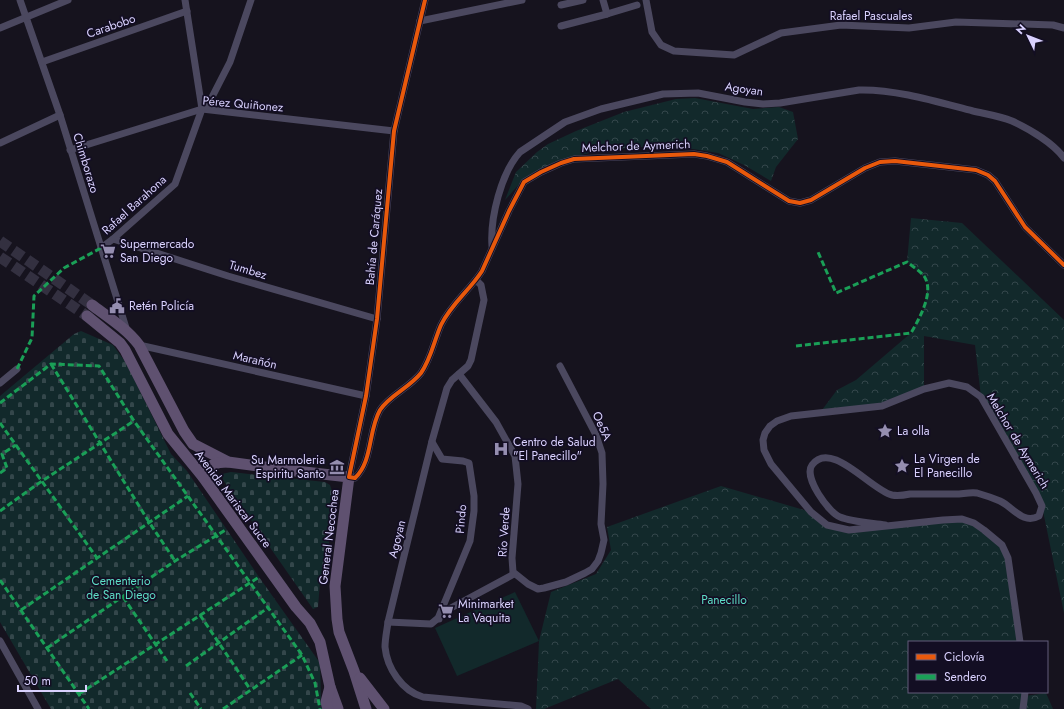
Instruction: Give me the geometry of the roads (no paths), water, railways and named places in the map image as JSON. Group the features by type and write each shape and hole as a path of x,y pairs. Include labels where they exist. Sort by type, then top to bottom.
{"main road":[{"name":"Avenida Mariscal Sucre","path":"92,304 139,345 184,431 193,444"},
{"name":"Avenida Mariscal Sucre","path":"87,316 120,343 133,364 168,434 203,477 316,633 320,642 330,687 338,709"},
{"name":"General Necochea","path":"193,444 228,462 349,477 335,586 339,632 366,709"},
{"path":"203,477 205,471 216,462 228,462"},
{"path":"354,672 384,709"},
{"path":"328,709 326,702 330,687"}],"street":[{"name":"Chimborazo","path":"20,0 60,115 127,333"},
{"path":"0,28 68,0"},
{"path":"185,0 202,109"},
{"name":"Rafael Barahona","path":"101,248 114,239 176,181 202,109 209,103 230,62 251,0"},
{"name":"Bahía de Caráquez","path":"349,477 366,396 377,319 394,131 425,0"},
{"path":"420,21 522,0"},
{"path":"561,5 583,0"},
{"path":"602,0 606,14"},
{"name":"Rafael Pascuales","path":"646,0 652,32 661,45 674,51 734,55 781,33 841,25 909,28 956,22 1053,25 1064,28"},
{"path":"561,26 637,5"},
{"name":"Carabobo","path":"42,62 187,11"},
{"name":"Agoyan","path":"492,248 495,208 505,178 515,157 520,152 565,122 601,108 663,94 698,93 763,104 780,103 859,90 897,93 1012,121 1041,138 1064,158"},
{"name":"Pérez Quiñonez","path":"70,150 202,109 394,131"},
{"path":"0,142 60,115"},
{"name":"Melchor de Aymerich","path":"349,477 355,478 362,470 374,425 381,409 421,373 429,358 441,325 464,292 476,280 482,271 508,211 524,182 548,169 574,159 683,153 707,156 727,162 789,201 800,203 811,200 864,168 880,162 895,161 980,171 995,181 1025,227 1064,265"},
{"name":"Tumbez","path":"114,239 228,276 377,319"},
{"name":"Agoyan","path":"476,280 481,285 484,300 471,360 468,366 449,384 447,388 432,442 388,622 385,646 387,657 399,681 415,695 520,706 528,709"},
{"name":"Marañón","path":"139,345 366,396"},
{"name":"Oe5A","path":"560,366 596,435 602,454 603,484 601,524"},
{"path":"0,384 17,369"},
{"name":"Río Verde","path":"459,374 496,422 515,456 518,484 512,558 514,574 538,589 566,582 592,569 598,562 604,540 601,524"},
{"name":"Melchor de Aymerich","path":"885,526 839,517 833,512 814,486 809,475 809,469 812,464 824,457 834,458 878,488 892,495 976,493 1001,501 1025,518 1032,519 1039,516 1042,506 1036,493 981,397 967,387 949,383 924,389 882,406 791,416 777,421 770,426 765,433 763,440 764,450 771,464 811,512 827,525 849,530 943,520 962,519 974,523 998,541 1008,558 1020,641"},
{"name":"Pindo","path":"432,442 442,459 469,463 474,496 474,511 470,541 439,619"},
{"path":"388,622 429,625 439,619 449,609 514,574"},
{"path":"0,641 38,709"},
{"path":"1023,709 1025,693"}],"tunnel":[{"path":"0,241 92,305"},
{"path":"0,257 87,316"}],"place":[{"name":"Supermercado San Diego","path":"108,251"},
{"name":"Retén Policía","path":"117,306"},
{"name":"La olla","path":"885,431"},
{"name":"Centro de Salud \"El Panecillo\"","path":"501,449"},
{"name":"La Virgen de El Panecillo","path":"902,466"},
{"name":"Su Marmoleria Espiritu Santo","path":"337,467"},
{"name":"Minimarket La Vaquita","path":"446,611"}],"park label":[{"name":"Cementerio de San Diego","path":"121,588"},
{"name":"Panecillo","path":"724,600"}]}
